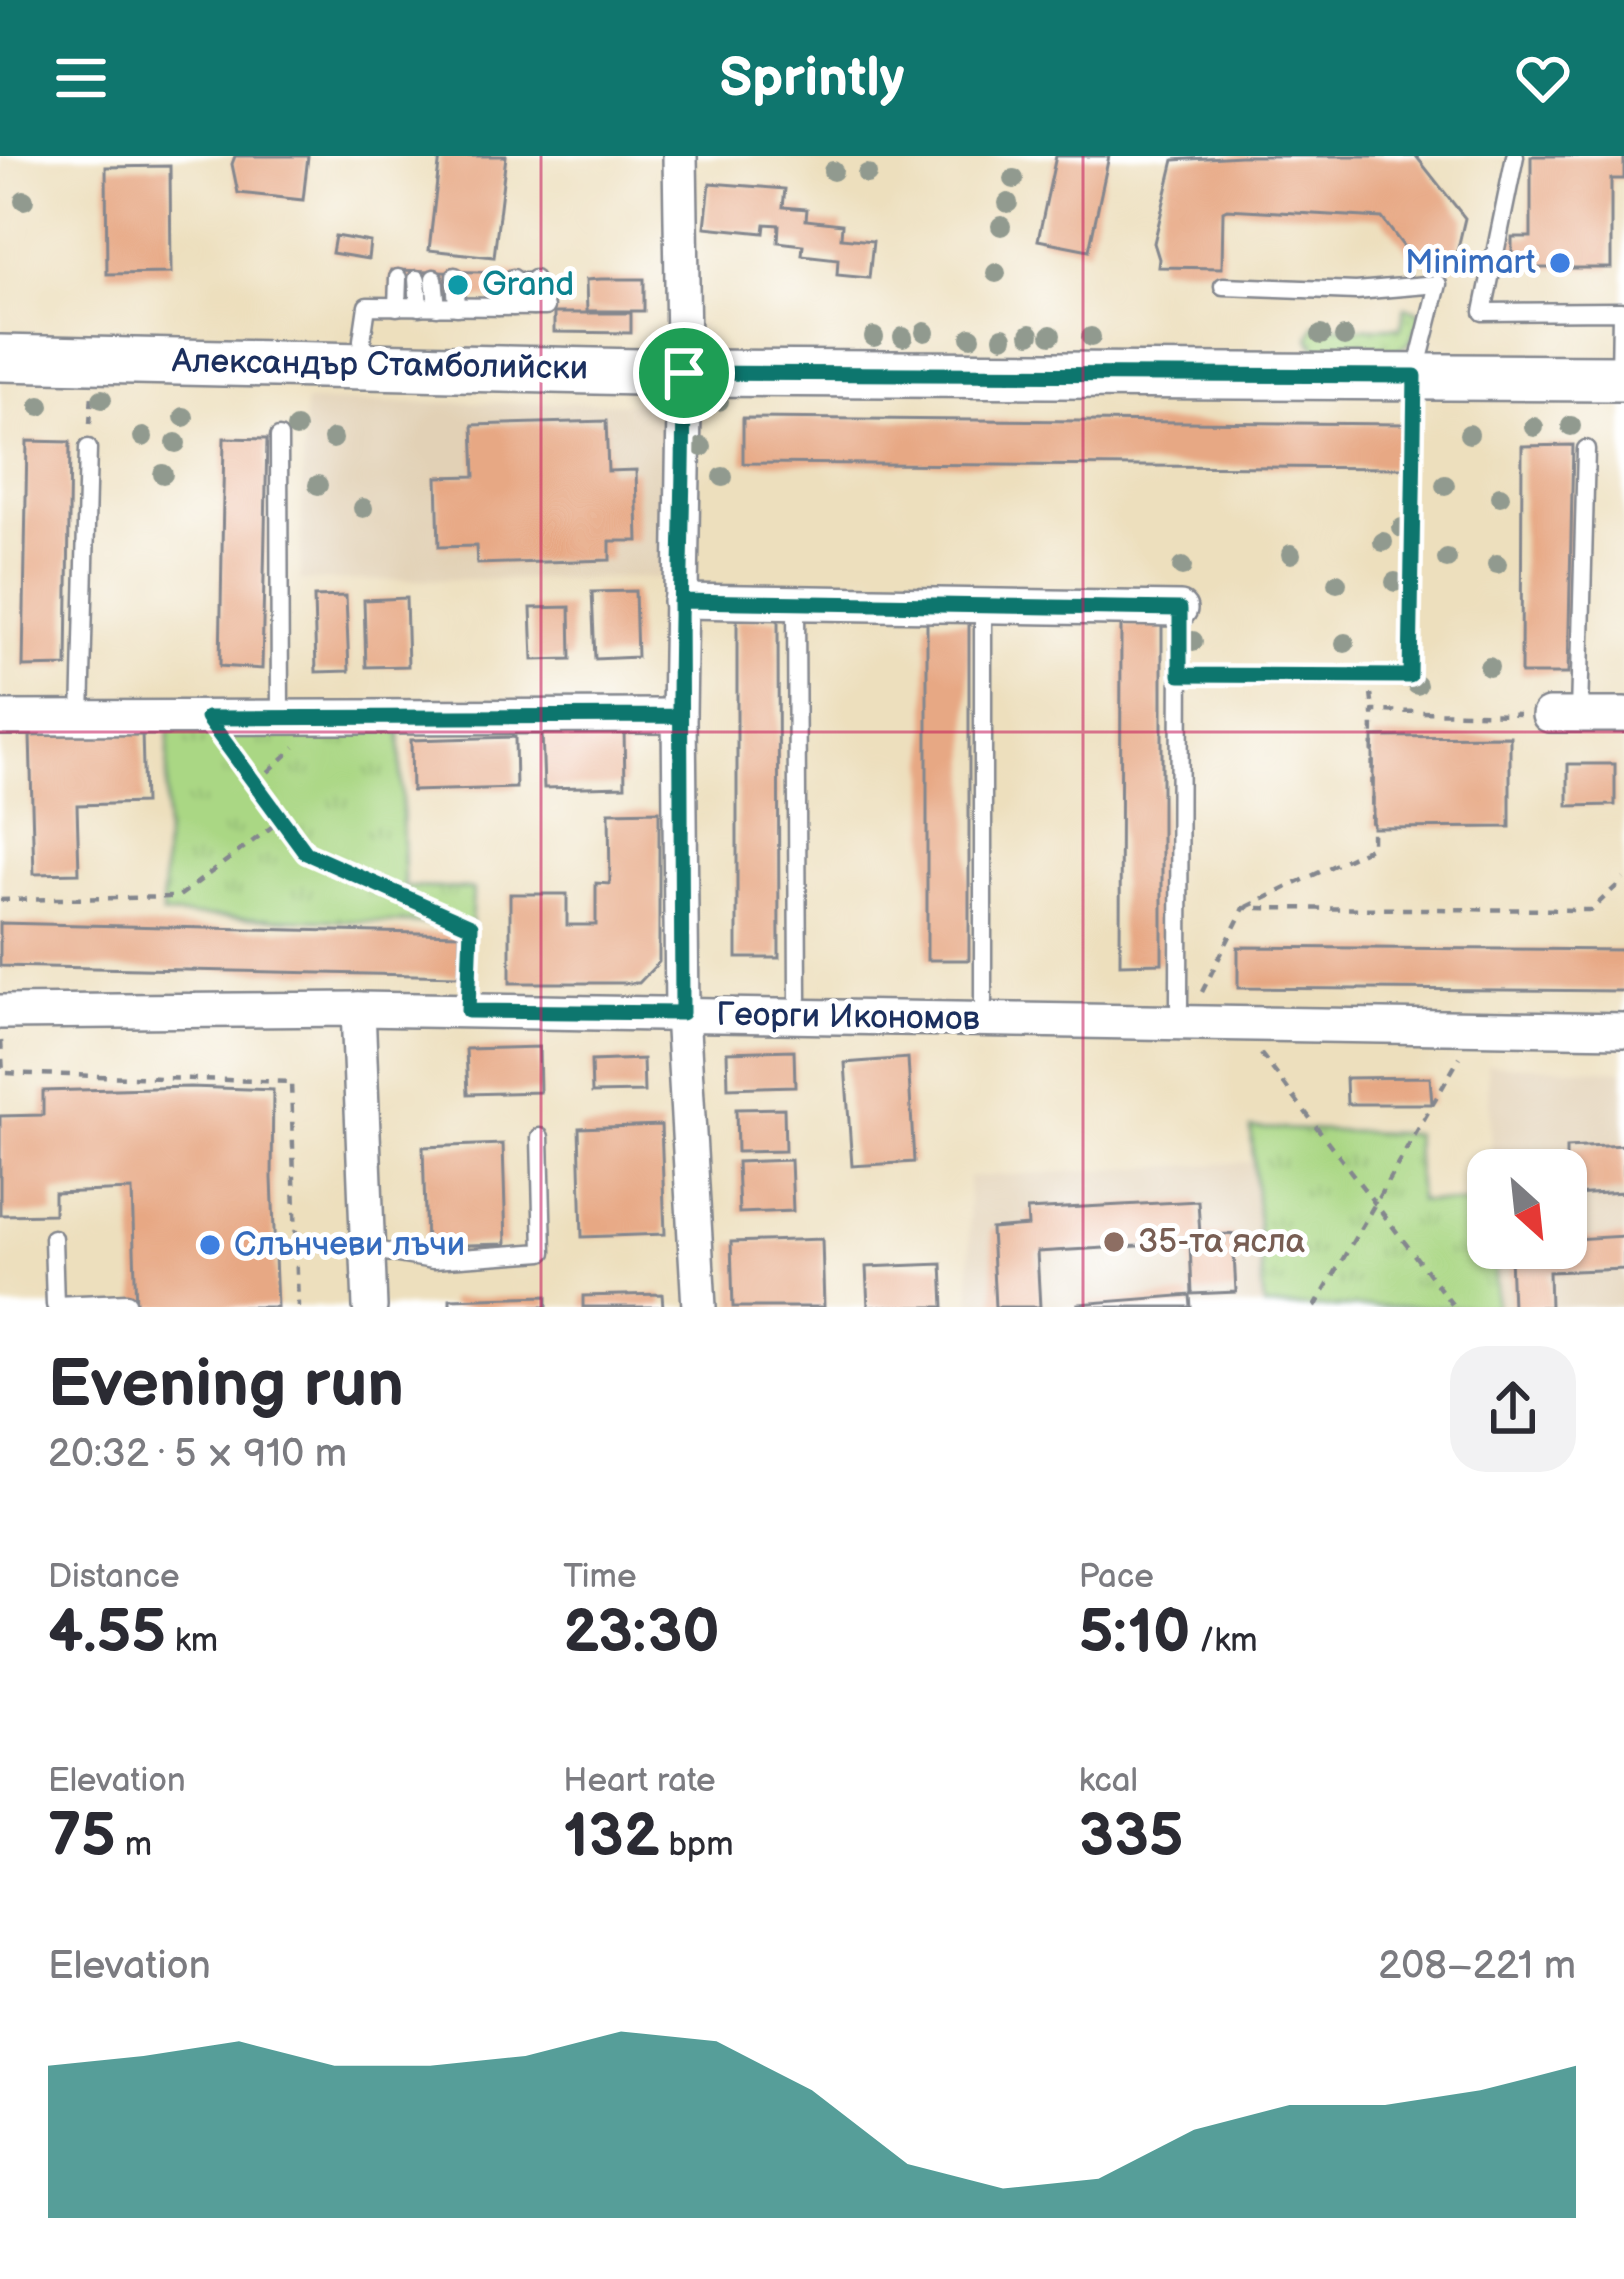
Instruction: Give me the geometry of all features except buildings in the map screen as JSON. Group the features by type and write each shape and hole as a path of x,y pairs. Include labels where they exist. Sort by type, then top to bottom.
{"street":[{"path":"680,156 682,1013 699,1307"},
{"name":"Александър Стамболийски","path":"0,358 684,373 1622,378"},
{"path":"680,601 1180,609"},
{"path":"1564,715 1624,716"},
{"path":"0,718 679,716"},
{"path":"358,1009 370,1307"},
{"name":"Георги Икономов","path":"0,1012 358,1009 1624,1030"}],"lane":[{"path":"1515,156 1483,312 1621,311 1622,378"},
{"path":"455,276 458,307"},
{"path":"397,308 416,278 428,307"},
{"path":"505,278 506,307"},
{"path":"368,364 362,340 368,306 539,307 534,279"},
{"path":"1223,286 1356,291 1438,284 1415,376"},
{"path":"280,437 280,718"},
{"path":"81,718 88,448"},
{"path":"1564,715 1586,449"},
{"path":"796,604 798,998"},
{"path":"982,1001 983,607"},
{"path":"1180,609 1187,1005"},
{"path":"368,1249 434,1260 543,1252 540,1137"},
{"path":"53,1238 55,1305 127,1302 127,1307"}],"path":[{"path":"88,448 94,359"},
{"path":"1180,675 1410,676 1415,376"},
{"path":"1187,1005 1244,908 1372,847 1369,676"},
{"path":"1373,711 1564,715"},
{"path":"255,784 326,717"},
{"path":"207,718 306,853 471,926 468,1011"},
{"path":"0,900 178,897 281,819"},
{"path":"1244,908 1592,910 1624,879"},
{"path":"1237,1023 1454,1307"},
{"path":"1316,1307 1478,1028"},
{"path":"1,1034 2,1073 291,1082 298,1307"}],"shaded area":[{"path":"305,402 665,403 666,578 300,581"},
{"path":"1487,1064 1624,1070 1624,1307 1498,1307 1496,1269 1587,1269 1587,1149 1491,1149"},
{"name":"35-та ясла","path":"1251,1162 1263,1307 971,1307 968,1177"}],"green space":[{"path":"1405,307 1422,316 1409,344 1391,353 1319,351 1309,338 1315,324 1401,327"},
{"path":"169,727 400,730 404,887 473,889 471,925 162,915"},
{"path":"1251,1128 1414,1134 1419,1201 1467,1204 1467,1269 1495,1269 1496,1307 1264,1307"}],"place":[{"name":"Minimart","path":"1560,263"},
{"name":"Grand","path":"458,285"},
{"name":"35-та ясла","path":"1114,1242"},
{"name":"Слънчеви лъчи","path":"210,1245"}],"route":[{"path":"684,373 685,410 680,601 679,716 207,718 306,853 471,926 468,1011 682,1013 680,601 1180,609 1180,675 1410,676 1415,376 684,373"}]}
